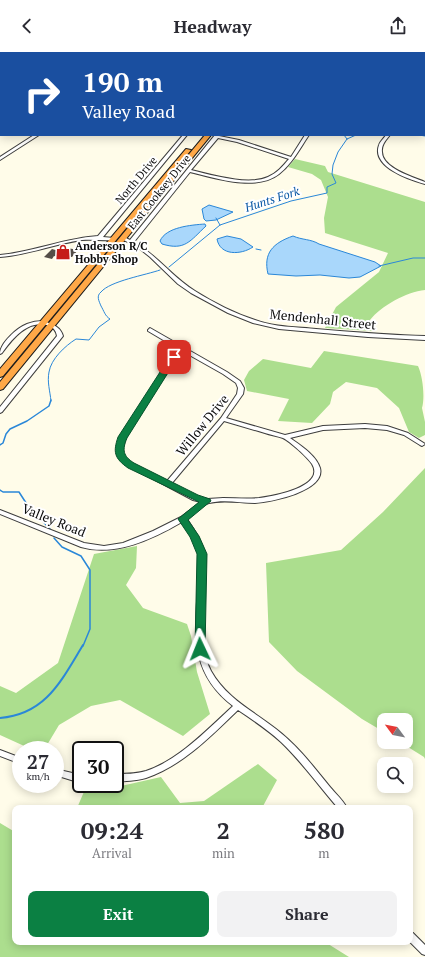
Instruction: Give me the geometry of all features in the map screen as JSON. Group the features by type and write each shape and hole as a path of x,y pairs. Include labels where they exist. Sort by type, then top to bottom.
{"highway":[{"path":"0,387 46,324 112,239 199,136"},
{"path":"0,374 103,263 128,240 207,136"},
{"path":"128,221 121,236 128,240"},
{"path":"103,263 108,248 114,241 112,239"}],"street":[{"path":"0,160 36,136"},
{"name":"North Drive","path":"100,237 184,136"},
{"path":"217,136 291,158"},
{"name":"East Cooksey Drive","path":"128,240 189,171 217,136"},
{"path":"189,171 238,181 257,181 275,176 291,158 306,136"},
{"path":"387,136 381,144 379,152 382,159 395,171 425,183"},
{"path":"0,256 19,254 76,239 100,237 112,239"},
{"name":"Mendenhall Street","path":"128,240 152,256 180,283 193,292 230,312 255,322 279,327 368,335 425,338"},
{"path":"0,352 19,330 27,324 34,322 46,324 56,328 60,332 60,336 0,411"},
{"name":"Willow Drive","path":"150,330 225,373 238,382 241,388 240,394 223,419 168,484"},
{"path":"183,350 174,357 123,437 119,447 123,460 195,498 207,501 260,500 298,491 314,482 318,476 318,470 315,464 285,436 223,419"},
{"path":"285,436 323,428 365,426 388,428 406,434 422,444"},
{"name":"Valley Road","path":"0,512 20,518 68,540 95,548 105,548 129,543 183,519 207,501"},
{"path":"183,519 195,536 202,554 199,626 201,654 208,672 223,693 238,706 261,721 282,739 307,765 340,805"},
{"path":"124,777 148,773 169,763 189,749 238,706"},
{"path":"0,753 12,758"},
{"path":"413,939 425,951"}],"green space":[{"path":"295,159 325,166 328,172 425,202 425,290 394,300 387,305 370,320 373,331 325,328 336,307 379,272 388,253 325,233 324,218 328,197 321,180 312,174 288,167"},
{"path":"324,351 418,366 423,387 422,408 425,422 425,435 419,438 409,432 399,408 377,388 346,382 333,392 330,404 312,423 278,421 289,399 247,391 244,380 249,371 263,359 311,368"},
{"path":"425,468 425,759 411,749 413,749 413,713 377,713 377,728 362,719 297,671 269,642 266,563 341,550 383,512"},
{"path":"137,546 136,568 126,585 143,608 187,624 191,636 197,672 210,714 183,736 120,700 91,706 59,725 49,741 13,741 0,735 0,686 16,693 58,663 94,554"},
{"path":"258,764 277,780 264,805 78,805 83,793 124,793 124,785 161,777 180,803 204,801"},
{"path":"0,823 12,830 12,945 330,945 349,957 0,957"}],"water":[{"path":"209,205 233,212 216,220 206,221 204,219 202,209"},
{"path":"205,224 206,226 196,236 182,245 170,246 162,244 160,241 163,236 173,230 186,226"},
{"path":"227,236 241,239 253,247 243,252 232,252 222,249 217,239"},
{"path":"293,236 313,241 375,262 381,266 360,277 349,278 320,275 296,276 268,274 267,260 271,250 280,242"}],"building":[{"name":"Anderson R/C Hobby Shop","path":"62,247 78,250 72,257 64,256 62,258 54,256 52,259 44,257 52,249 59,251"}],"waterway":[{"path":"347,139 354,136"},
{"name":"Hunts Fork","path":"220,225 291,201 327,193 327,187 336,183 332,174 333,165 338,152 347,139"},
{"path":"216,218 220,225"},
{"name":"Hunts Fork","path":"169,267 220,225"},
{"path":"256,249 261,250"},
{"path":"379,266 413,258 425,258"},
{"name":"Hunts Fork","path":"51,400 48,376 53,362 67,345 76,339 89,340 99,327 110,319 100,304 98,299 99,294 112,285 160,270"},
{"name":"Hunts Fork","path":"0,445 3,443 6,434 10,429 27,421 49,406 51,400"},
{"name":"Hunts Fork","path":"0,490 3,492 19,492 28,506 50,529"},
{"name":"Hunts Fork","path":"54,538 62,547 81,556 90,570 90,629 83,646"},
{"name":"Hunts Fork","path":"0,718 16,715 41,703 59,683 83,645"}],"place":[{"name":"Anderson R/C Hobby Shop","path":"63,252"}],"route":[{"path":"174,357 123,437 119,447 123,460 131,466 195,498 207,501 183,519 195,536 202,554 199,626 200,649"}]}
